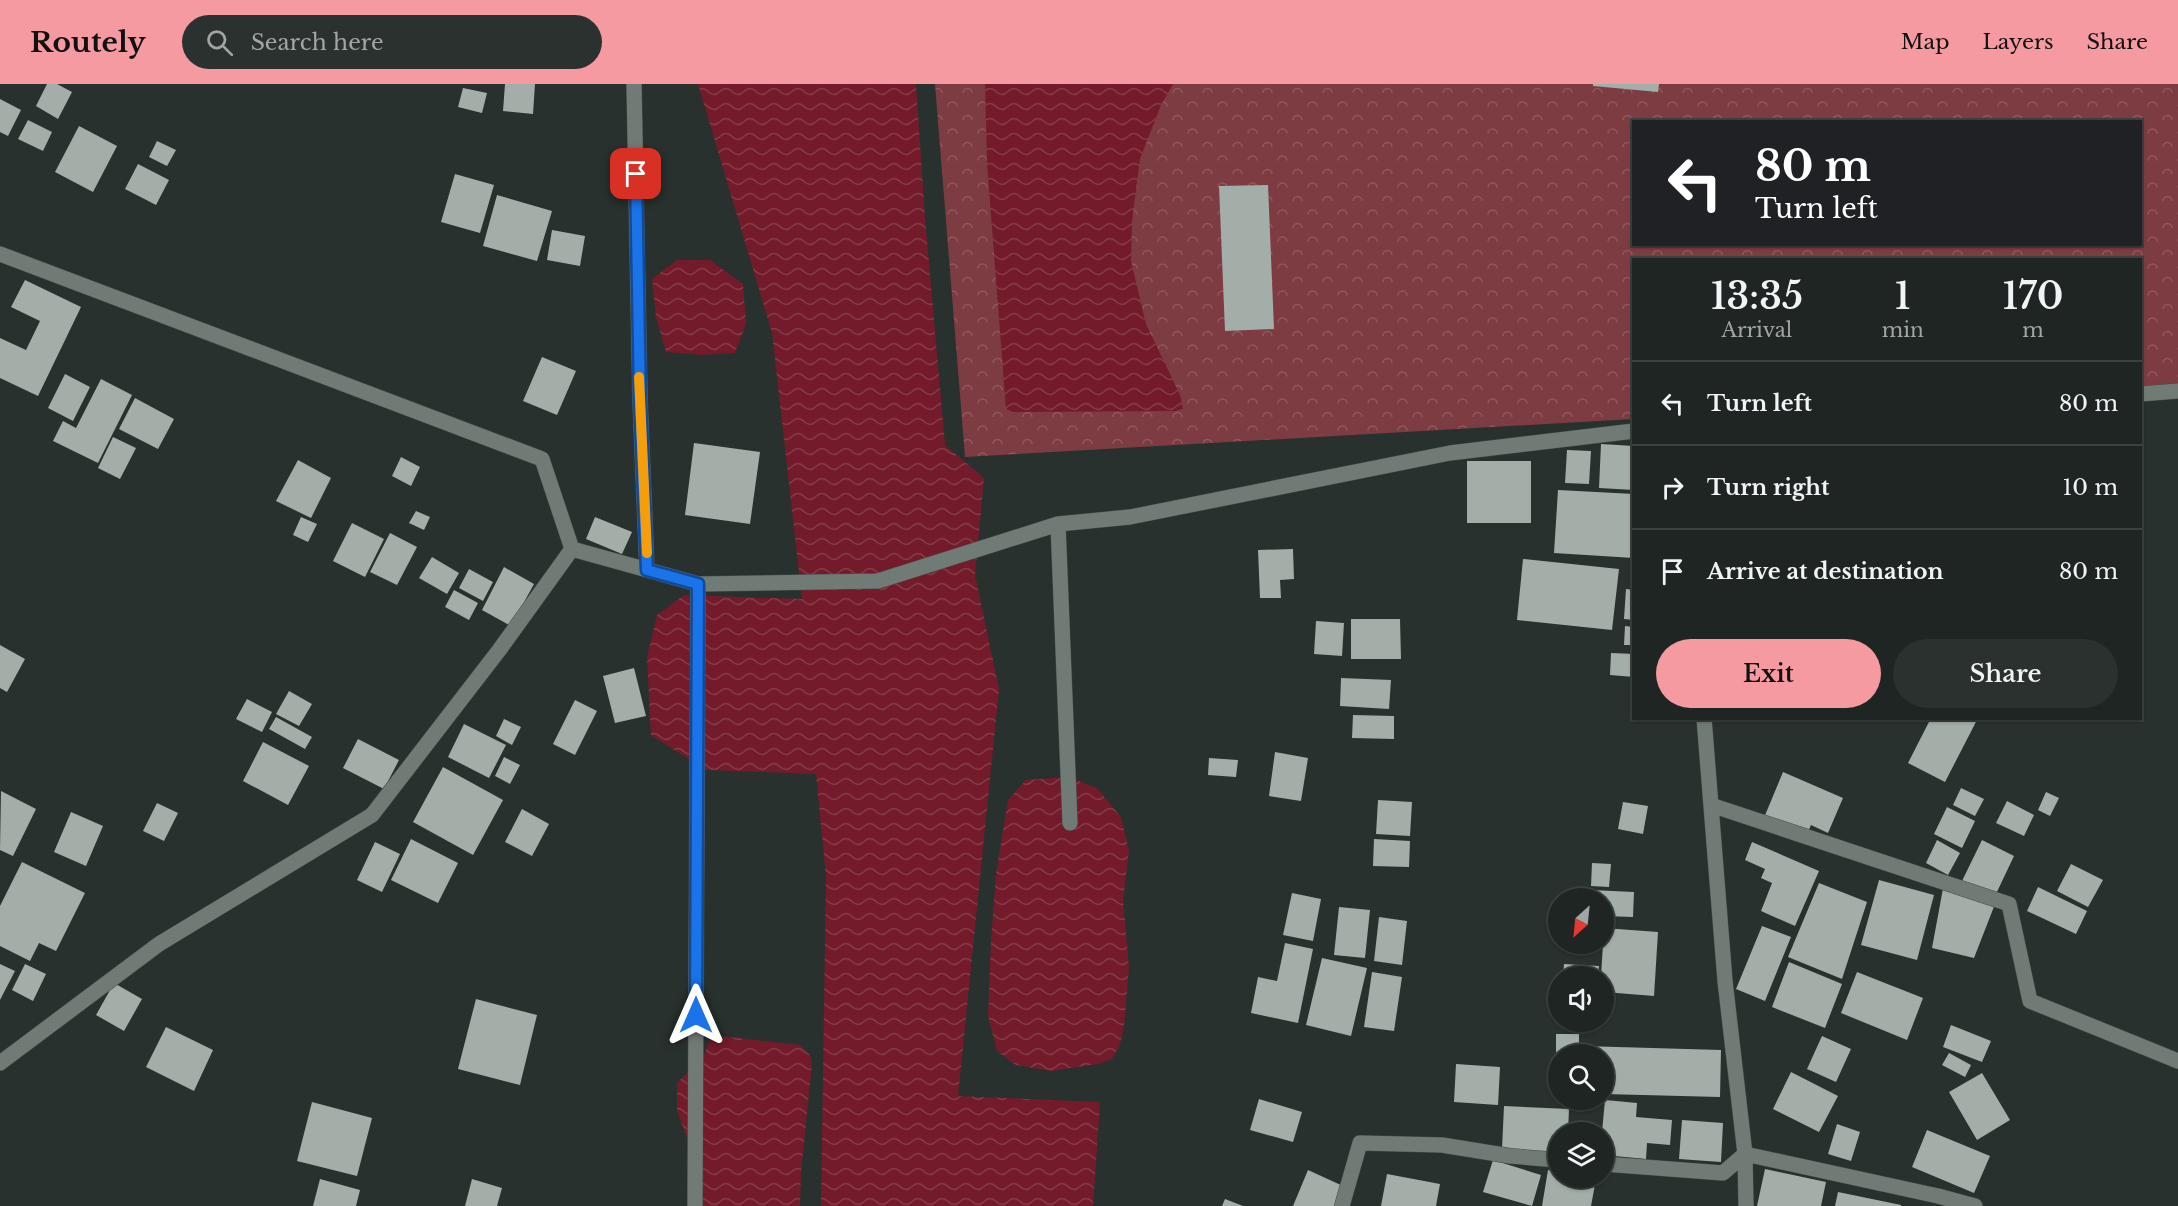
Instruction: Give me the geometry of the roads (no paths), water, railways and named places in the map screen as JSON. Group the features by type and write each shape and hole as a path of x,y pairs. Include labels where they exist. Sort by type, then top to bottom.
{"street":[{"path":"634,84 640,400 647,570"},
{"path":"0,254 542,459 572,549"},
{"path":"2142,394 2178,391"},
{"path":"572,549 698,584 878,581 1058,524 1130,516 1450,453 1632,431"},
{"path":"1058,524 1071,823"},
{"path":"0,1063 159,944 372,815 500,649 572,549"},
{"path":"695,1206 698,584"},
{"path":"1704,720 1725,981 1745,1154 1746,1206"},
{"path":"1711,805 2009,904 2030,1001 2178,1061"},
{"path":"1342,1206 1360,1143 1442,1144 1510,1156 1548,1159"},
{"path":"1614,1165 1723,1173 1745,1154"},
{"path":"1745,1154 1975,1206"}],"water":[{"path":"698,84 916,84 945,445 984,478 975,575 999,689 958,1096 1100,1102 1093,1206 821,1206 826,876 816,774 706,770 651,735 647,657 657,615 684,595 802,599 772,333"},
{"path":"985,84 1173,84 1161,105 1140,159 1132,221 1131,261 1146,324 1180,395 1183,409 1175,411 1013,412 1006,409 987,164"},
{"path":"677,260 710,260 743,284 746,324 735,353 702,355 666,352 656,317 652,279"},
{"path":"1068,777 1097,788 1121,817 1129,851 1123,900 1129,967 1124,1026 1120,1045 1112,1059 1098,1064 1051,1071 1016,1065 997,1051 988,1016 991,942 996,874 1008,800 1026,780"},
{"path":"711,1035 800,1045 810,1055 812,1064 801,1172 800,1206 694,1206 692,1151 677,1111 677,1083 704,1056"}]}
